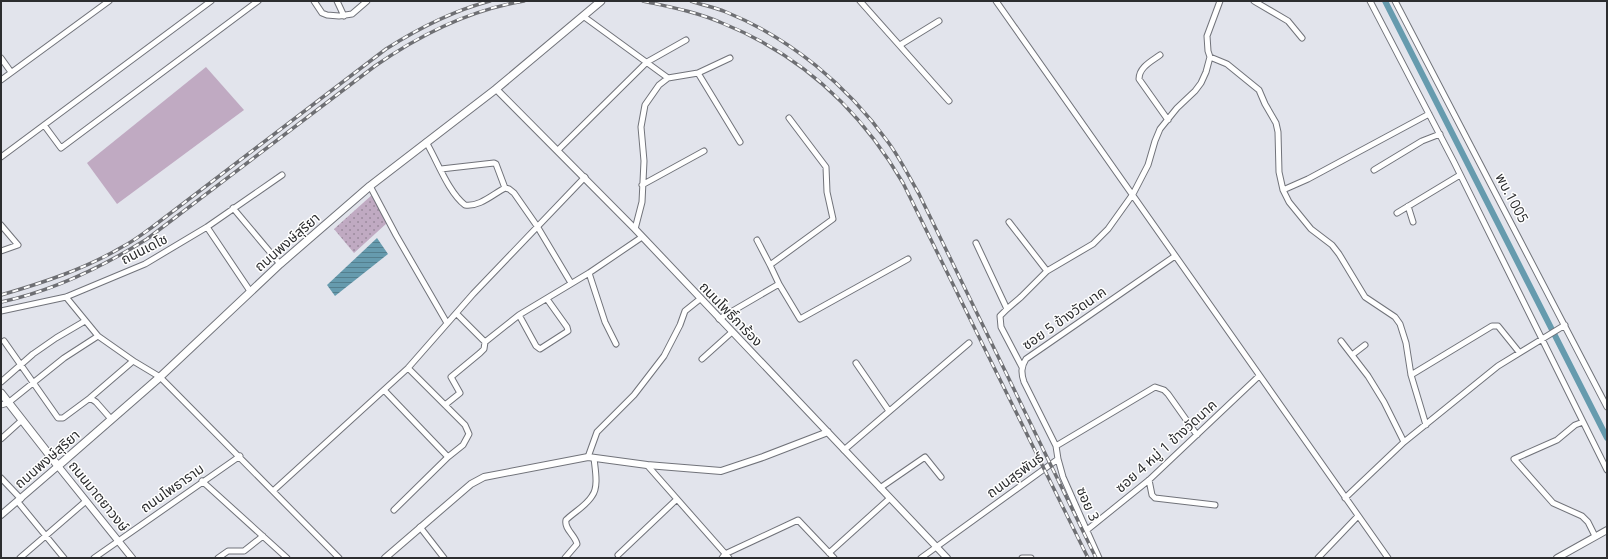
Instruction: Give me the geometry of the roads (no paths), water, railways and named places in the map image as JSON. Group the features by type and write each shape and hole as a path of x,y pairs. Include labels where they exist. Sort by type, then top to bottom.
{"main road":[{"name":"ถนนพงษ์สุริยา","path":"58,466 160,377 280,264 370,186 496,89 601,1"},
{"name":"ถนนมาตยาวงษ์","path":"1,394 4,404 22,420 58,466"}],"street":[{"path":"1,80 109,1"},
{"path":"1,156 211,1"},
{"path":"44,124 61,148 258,1"},
{"path":"314,1 324,14 334,16 344,16 355,11 367,1"},
{"path":"337,1 344,16"},
{"path":"860,1 949,101"},
{"path":"996,1 1388,558"},
{"path":"1022,367 1001,327 1000,316 1047,271 1093,244 1108,229 1132,195 1148,164 1154,141 1160,129 1201,83 1206,72 1210,57 1207,36 1220,1"},
{"path":"1254,1 1288,21 1302,38"},
{"path":"1370,1 1440,134 1607,470"},
{"name":"พบ.1005","path":"1395,1 1607,407"},
{"path":"583,16 668,78"},
{"path":"900,45 939,21"},
{"path":"558,150 647,62 686,40"},
{"path":"1160,55 1141,70 1139,79 1168,120"},
{"path":"1210,57 1227,64 1259,90 1276,123 1278,132 1279,172 1283,190 1289,202 1311,229 1326,240 1339,254 1365,297 1395,317 1400,324 1406,343 1411,375 1426,425"},
{"path":"1,58 11,72"},
{"path":"635,229 642,202 644,161 641,127 644,104 659,85 668,78 698,73 730,58"},
{"path":"698,73 740,142"},
{"name":"ถนนโพธิ์การ้อง","path":"496,89 635,229 947,558"},
{"path":"1283,190 1308,179 1429,114"},
{"path":"770,265 833,219 827,192 826,167 789,118"},
{"path":"1374,170 1422,141 1440,134"},
{"path":"426,142 454,193 465,205 482,201 505,188"},
{"path":"642,185 704,151"},
{"path":"440,169 496,164 505,188 509,189 519,199 571,283"},
{"name":"ถนนเดโช","path":"1,311 66,297 145,264 207,228 233,208 282,175"},
{"path":"1397,213 1460,175"},
{"path":"273,491 408,368 473,294 585,178"},
{"path":"370,186 396,235 447,323"},
{"path":"1408,206 1413,222"},
{"path":"233,208 280,264"},
{"path":"1009,222 1047,271"},
{"path":"1,225 18,245 1,251"},
{"path":"207,228 250,292"},
{"path":"445,405 460,393 451,377 484,349 485,342 519,315 589,273 642,237"},
{"path":"757,240 779,284 800,319 908,260"},
{"path":"976,243 1007,309"},
{"name":"ซอย 5 ข้างวัดนาค","path":"1056,446 1024,382 1022,367 1026,359 1175,256"},
{"path":"589,273 605,322 616,344"},
{"path":"719,319 779,284"},
{"path":"66,297 98,336 133,361 160,377 240,456 339,558"},
{"path":"519,315 536,346 540,349 568,331 547,299"},
{"path":"565,558 577,544 576,538 566,525 566,520 585,504 595,492 595,477 591,458 596,432 634,395 664,356 680,325 685,310 700,299"},
{"path":"457,314 485,342"},
{"path":"1,382 20,365 56,338 85,322"},
{"path":"1345,498 1404,442 1493,370 1519,352 1565,325"},
{"path":"1411,375 1492,326 1498,326 1519,352"},
{"path":"702,359 732,332"},
{"path":"4,404 34,383 64,358 98,336"},
{"path":"1341,341 1368,376 1380,395 1404,442"},
{"path":"4,342 34,383 56,417 60,419 90,398 133,361"},
{"path":"844,450 969,343"},
{"path":"1352,355 1365,345"},
{"path":"856,363 889,411"},
{"path":"394,510 448,457 463,445 469,434 465,425 408,368"},
{"name":"ซอย 4 หมู่ 1 ข้างวัดนาค","path":"1087,530 1149,480 1260,376"},
{"name":"ถนนสุรพันธ์","path":"920,558 1058,458 1056,446 1155,387 1164,390 1168,394 1197,435"},
{"path":"384,390 448,457"},
{"path":"90,398 96,402 111,420"},
{"path":"1,439 22,420"},
{"path":"1583,422 1575,425 1557,440 1514,459 1553,503 1582,516 1588,522 1595,536"},
{"path":"385,558 471,484 484,477 591,458 647,465 721,471 763,457 828,432"},
{"name":"ถนนโพธาราม","path":"94,558 202,481 240,456"},
{"path":"880,488 925,457 941,477"},
{"name":"ซอย 3","path":"1058,458 1063,477 1099,558"},
{"path":"647,465 725,557 798,520 834,558"},
{"name":"ถนนพงษ์สุริยา","path":"1,515 58,466"},
{"name":"ถนนมาตยาวงษ์","path":"58,466 132,558"},
{"path":"1,478 45,536 64,558"},
{"path":"1149,480 1152,495 1155,498 1215,505"},
{"path":"202,481 287,558"},
{"path":"829,553 890,498"},
{"path":"618,555 677,499"},
{"path":"20,558 86,501"},
{"path":"1318,558 1358,516"},
{"path":"420,527 444,558"},
{"path":"1557,558 1607,530"},
{"path":"218,558 228,551 244,551 263,536"},
{"path":"1022,558 1031,558"}],"water":[{"path":"377,238 388,254 335,296 327,285"}],"waterway":[{"path":"1385,1 1607,438"}],"railway":[{"path":"1,295 78,269 129,243 151,228 386,49 436,21 462,10 490,1"},
{"path":"1,302 58,285 77,277 113,259 147,239 392,54 428,34 465,17 484,10 524,1"},
{"path":"643,1 683,10 713,19 751,36 778,51 803,68 826,87 848,108 868,131 903,183 1088,558"},
{"path":"691,1 722,10 750,23 773,35 816,65 854,101 888,142 919,194 1096,558"}]}
